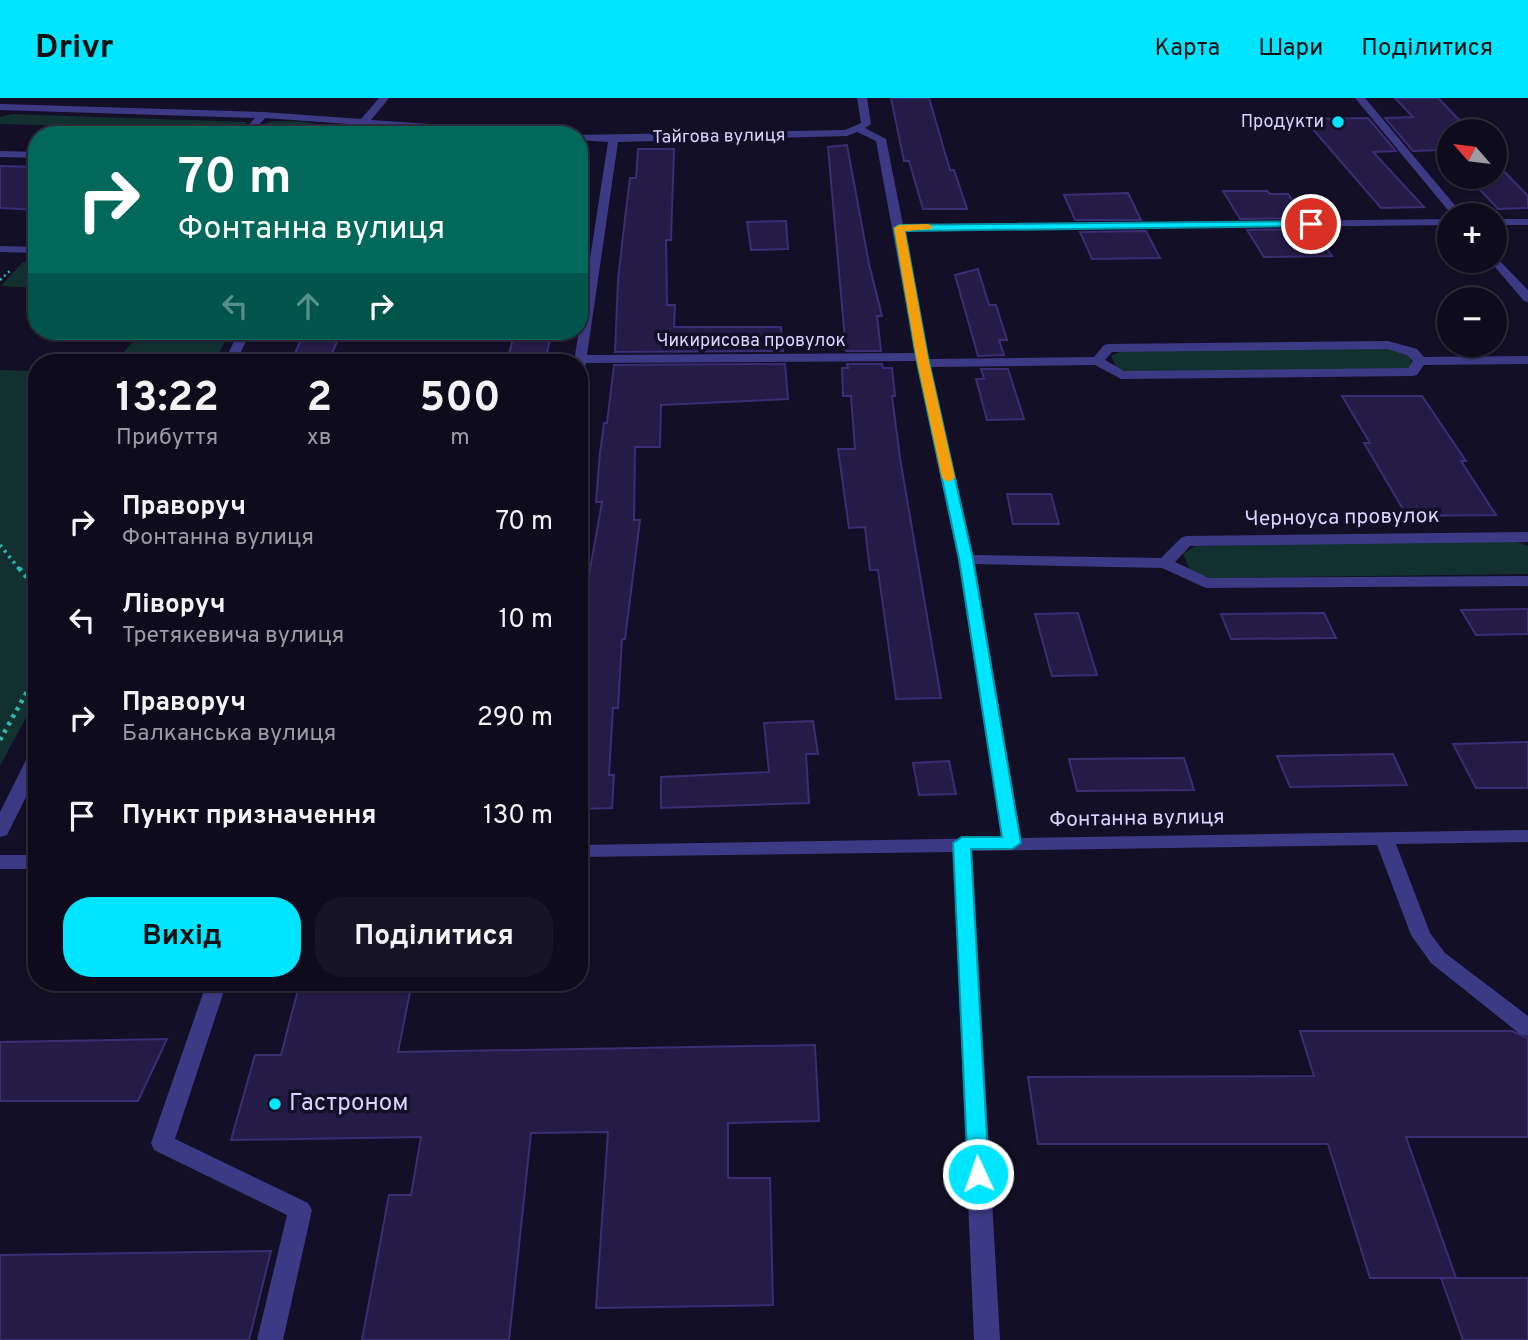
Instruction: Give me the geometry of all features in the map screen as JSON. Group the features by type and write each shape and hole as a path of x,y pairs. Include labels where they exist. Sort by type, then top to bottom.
{"street":[{"path":"364,122 384,98"},
{"path":"858,130 866,124 862,98"},
{"path":"1360,98 1448,203"},
{"path":"197,113 209,100"},
{"path":"0,107 263,115 420,126"},
{"path":"253,126 263,115"},
{"path":"346,126 348,121"},
{"path":"858,130 881,139 923,360 966,559 1012,843"},
{"name":"Тайгова вулиця","path":"588,138 835,134 858,130"},
{"path":"588,309 613,139"},
{"path":"0,154 28,155"},
{"path":"899,228 1437,222"},
{"path":"1507,222 1528,222"},
{"path":"0,249 28,250"},
{"path":"1507,273 1528,298"},
{"name":"Чикирисова провулок","path":"1098,361 1108,348 1388,345 1412,352 1420,361 1528,360"},
{"name":"Чикирисова провулок","path":"588,364 1098,361 1121,375 1412,372 1420,361"},
{"name":"Черноуса провулок","path":"1165,563 1186,541 1528,537"},
{"path":"966,559 1165,563 1206,583 1528,581"},
{"path":"0,831 28,774"},
{"name":"Фонтанна вулиця","path":"588,851 1528,836"},
{"path":"1384,838 1421,935 1438,958 1528,1028"},
{"path":"962,843 987,1340"},
{"path":"0,862 28,862"},
{"path":"214,991 162,1143 300,1210 270,1340"}],"path":[{"path":"0,545 28,579"},
{"path":"0,740 28,690"}],"green space":[{"path":"12,114 247,122 243,126 74,126 0,124 0,117"},
{"path":"296,121 319,126 262,126"},
{"path":"23,262 28,262 28,288 1,286"},
{"path":"134,340 226,340 218,354 122,354"},
{"path":"1387,347 1407,353 1414,363 1404,370 1134,373 1117,369 1111,356 1122,351"},
{"path":"0,370 28,371 28,714 0,766"},
{"path":"1512,540 1528,546 1528,574 1211,578 1191,572 1183,554 1195,546"}],"building":[{"path":"891,98 929,98 950,170 954,170 967,209 923,209 909,161 904,161"},
{"path":"1395,98 1438,98 1458,119 1437,119 1437,150 1413,151 1385,118 1413,117"},
{"path":"1368,118 1396,151 1373,152 1424,207 1381,208 1304,119"},
{"path":"847,145 869,264 882,316 877,316 881,351 846,351 828,147"},
{"path":"638,149 674,149 671,240 666,240 667,305 675,305 674,327 781,327 783,351 615,352 618,280 625,218 630,178 636,178"},
{"path":"0,166 28,167 28,210 0,208"},
{"path":"1507,174 1528,196 1528,208 1507,209 1507,203 1492,203 1479,189 1507,189"},
{"path":"1223,191 1288,194 1305,218 1240,219"},
{"path":"1128,193 1141,220 1075,220 1064,195"},
{"path":"786,221 788,249 751,250 747,222"},
{"path":"1313,229 1332,256 1264,257 1247,230"},
{"path":"1146,231 1160,258 1092,259 1080,232"},
{"path":"978,269 989,305 996,305 1007,340 999,340 1004,355 978,356 955,275"},
{"path":"301,340 338,340 332,354 295,354"},
{"path":"513,340 550,340 547,354 509,354"},
{"path":"785,364 788,399 661,405 660,447 635,447 634,520 640,520 625,639 622,639 618,708 613,708 609,775 614,775 612,808 588,809 588,581 602,502 596,502 600,453 604,423 607,423 614,365"},
{"path":"847,364 882,364 883,368 892,368 895,396 892,396 900,458 941,698 896,699 878,570 870,570 865,527 849,528 838,449 855,449 851,396 843,396 842,368 848,368"},
{"path":"981,369 1008,369 1024,419 987,420 976,379 984,379"},
{"path":"1342,396 1422,396 1466,461 1461,461 1496,515 1407,516 1364,443 1370,443"},
{"path":"1007,494 1051,494 1059,524 1013,524"},
{"path":"1528,609 1528,634 1476,635 1461,610"},
{"path":"1078,613 1097,675 1052,676 1035,614"},
{"path":"1324,613 1336,638 1231,639 1221,614"},
{"path":"813,721 818,754 806,754 809,803 661,808 661,777 769,772 764,723"},
{"path":"1528,742 1528,788 1476,788 1453,744"},
{"path":"1393,754 1407,785 1290,787 1277,756"},
{"path":"1184,758 1194,790 1077,791 1069,759"},
{"path":"949,761 956,794 919,795 913,763"},
{"path":"298,991 410,991 398,1052 815,1045 819,1121 728,1123 728,1178 770,1178 773,1305 596,1308 608,1132 531,1133 509,1340 362,1340 389,1195 411,1195 421,1137 231,1140 255,1055 281,1055"},
{"path":"1300,1031 1512,1031 1528,1038 1528,1137 1406,1137 1456,1278 1370,1278 1328,1144 1038,1144 1028,1077 1314,1076"},
{"path":"167,1039 138,1101 0,1101 0,1042"},
{"path":"271,1251 249,1340 0,1340 0,1255"},
{"path":"1441,1278 1528,1278 1528,1340 1463,1340"}],"slow traffic":[{"path":"928,227 899,228 922,357 948,478"}],"place":[{"name":"Продукти","path":"1338,122"},
{"name":"Гастроном","path":"275,1104"}],"route":[{"path":"978,1174 962,843 1012,843 966,559 922,357 899,228 1311,224"}]}
